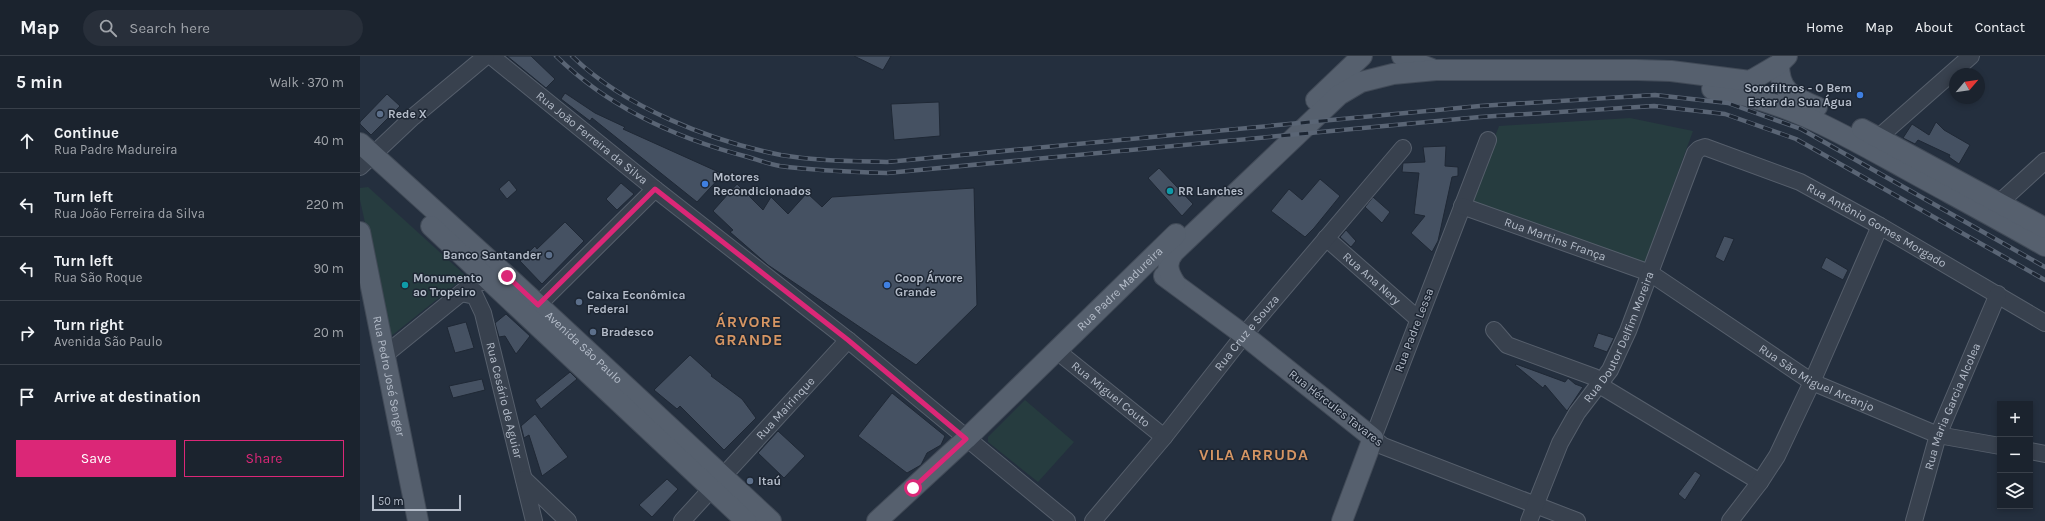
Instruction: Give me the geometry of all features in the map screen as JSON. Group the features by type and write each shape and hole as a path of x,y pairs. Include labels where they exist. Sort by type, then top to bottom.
{"main road":[{"name":"Rua Padre Madureira","path":"877,521 966,439 1362,56"},
{"path":"1402,56 1436,70 1671,71 1750,81 1783,60"},
{"path":"1783,60 1779,78 1784,87 1798,100 1876,143 2045,246"},
{"name":"Rua Padre Madureira","path":"1175,283 1168,272 1169,258 1174,252 1339,95 1361,82 1393,74 1436,70"},
{"path":"1612,71 1667,84 1733,92 1789,109 1876,143 1999,203 2045,228"},
{"name":"Avenida São Paulo","path":"363,158 489,280 716,482 771,521"},
{"name":"Avenida São Paulo","path":"363,158 538,305 716,482 746,521"},
{"name":"Rua Pedro José Senger","path":"360,232 386,354 418,521"},
{"name":"Rua Hércules Tavares","path":"1137,272 1148,271 1162,274 1175,283 1244,335 1373,438"},
{"name":"Rua Padre Lessa","path":"1342,521 1373,438"}],"street":[{"path":"363,158 486,56"},
{"name":"Rua João Ferreira da Silva","path":"491,56 655,189 848,340 1067,521"},
{"path":"1876,143 1971,56"},
{"name":"Rua Padre Lessa","path":"1373,438 1488,140"},
{"name":"Rua Antônio Gomes Morgado","path":"1699,148 1705,147 1800,182 1880,226 2045,322"},
{"name":"Rua Cruz e Souza","path":"1093,521 1164,437 1244,335 1403,148"},
{"name":"Rua Doutor Delfim Moreira","path":"1529,521 1560,443 1576,413 1601,383 1610,370 1616,357 1650,274 1695,153 1699,148"},
{"path":"1999,203 2045,161"},
{"path":"538,305 655,189"},
{"name":"Rua Martins França","path":"1462,206 1650,274"},
{"path":"1730,521 1760,482 1777,456 1812,382 1880,226"},
{"name":"Rua Ana Nery","path":"1326,238 1418,319"},
{"name":"Rua São Miguel Arcanjo","path":"1650,274 1812,382 1938,435 1997,445"},
{"path":"386,354 471,284 489,280"},
{"name":"Rua Cesário de Aguiar","path":"461,293 475,296 483,313 534,521"},
{"name":"Rua Maria Garcia Alcolea","path":"1914,521 1938,435 1998,294"},
{"path":"1494,330 1508,345 1594,377 1606,389 1760,482"},
{"name":"Rua Mairinque","path":"682,521 716,482 848,340"},
{"name":"Rua Miguel Couto","path":"1057,351 1164,437"},
{"name":"Rua Hércules Tavares","path":"1373,438 1384,446 1577,521"},
{"path":"2033,452 2045,454"},
{"path":"524,479 568,521"}],"green space":[{"path":"1630,118 1693,131 1643,268 1470,202 1499,126"},
{"path":"368,187 466,276 390,337 360,200 360,188"},
{"path":"1025,400 1074,442 1038,482 988,442 988,437"}],"building":[{"path":"507,56 531,56 555,79 546,88"},
{"path":"854,56 891,56 883,70"},
{"path":"565,93 595,113 625,127 623,129 723,174 697,202 592,118 590,121 561,99"},
{"name":"Rede X","path":"387,94 400,106 371,135 360,124 360,122"},
{"path":"939,102 940,136 894,140 891,104"},
{"path":"1936,122 1944,130 1970,145 1959,164 1949,157 1950,155 1918,140 1915,144 1903,138 1912,124 1929,135"},
{"path":"1446,146 1445,166 1458,167 1458,176 1452,177 1438,241 1432,252 1411,233 1425,216 1414,214 1419,173 1402,172 1403,163 1425,162 1423,147"},
{"name":"RR Lanches","path":"1159,168 1193,204 1182,216 1148,178"},
{"path":"1320,179 1340,196 1305,237 1271,211 1289,189 1302,200"},
{"path":"509,180 517,190 507,199 499,189"},
{"path":"621,183 634,194 617,210 606,199"},
{"name":"Coop Árvore Grande","path":"737,184 763,210 771,197 788,214 807,193 822,207 832,197 974,188 977,305 916,365 768,265 730,232 733,230 713,211"},
{"path":"1373,197 1390,212 1382,223 1365,207"},
{"name":"Banco Santander","path":"565,222 584,241 542,284 520,261 535,246 537,249"},
{"path":"1346,230 1356,241 1351,247 1340,237"},
{"path":"1724,236 1734,239 1724,262 1715,257"},
{"path":"1826,257 1848,270 1843,280 1821,268"},
{"path":"506,314 530,336 516,354 505,336 499,337 495,323"},
{"path":"466,322 474,348 455,353 447,327"},
{"path":"1598,333 1614,338 1607,352 1593,347"},
{"path":"690,355 712,375 711,376 742,399 756,418 724,450 680,406 677,409 654,390"},
{"path":"1516,364 1565,382 1568,378 1575,384 1583,387 1567,411 1545,385 1543,388 1515,365"},
{"path":"570,372 577,379 541,409 535,400"},
{"path":"482,379 485,390 453,398 449,386"},
{"path":"892,393 945,436 941,445 927,453 921,465 907,473 858,436"},
{"path":"535,414 568,457 542,476 529,435 524,438 521,426"},
{"path":"778,431 805,456 784,478 758,453"},
{"path":"1695,471 1701,475 1685,500 1678,494"},
{"path":"667,479 678,489 652,517 639,505"}],"railway":[{"path":"556,56 598,91 621,106 670,131 722,150 776,165 793,168 847,172 887,173 1480,117 1654,106 1725,114 1796,139 2045,280"},
{"path":"572,56 593,74 617,91 642,106 697,131 726,141 781,155 847,161 887,162 1480,106 1655,95 1728,103 1801,129 2045,267"}],"place":[{"name":"Sorofiltros - O Bem Estar da Sua Água","path":"1860,95"},
{"name":"Rede X","path":"380,114"},
{"name":"Motores Recondicionados","path":"705,184"},
{"name":"RR Lanches","path":"1170,191"},
{"name":"Banco Santander","path":"549,255"},
{"name":"Monumento ao Tropeiro","path":"405,285"},
{"name":"Coop Árvore Grande","path":"887,285"},
{"name":"Caixa Econômica Federal","path":"579,302"},
{"name":"Bradesco","path":"593,332"},
{"name":"Itaú","path":"750,481"}],"district":[{"name":"ÁRVORE GRANDE","path":"749,330"},
{"name":"VILA ARRUDA","path":"1254,454"}],"route":[{"path":"507,276 538,305 655,189 848,340 966,439 913,488"}]}
